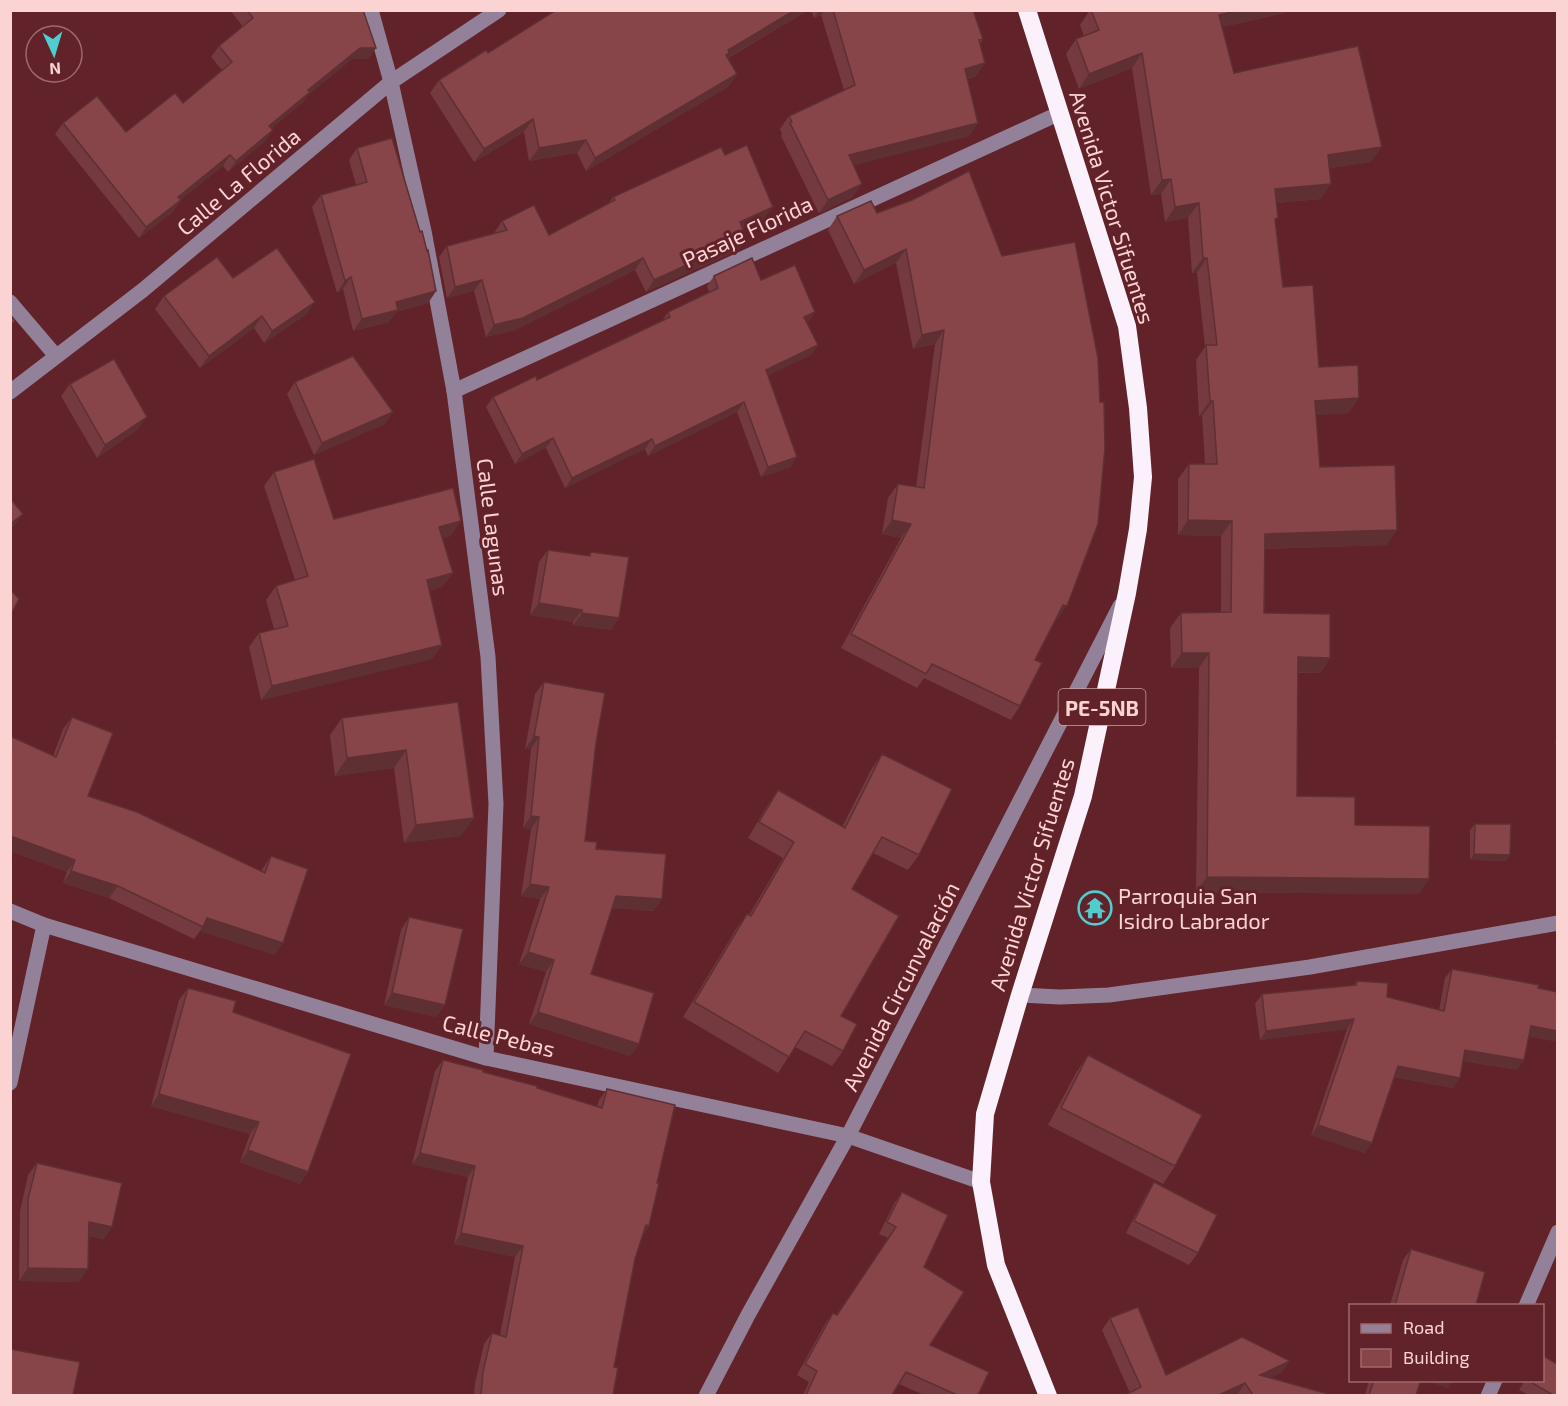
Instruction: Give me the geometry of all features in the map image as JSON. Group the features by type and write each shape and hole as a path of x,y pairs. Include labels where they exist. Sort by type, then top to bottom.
{"highway":[{"name":"Avenida Victor Sifuentes","path":"1027,10 1123,315 1138,408 1143,477 1138,529 1126,593 1083,796 984,1114 981,1182 996,1265 1048,1395"}],"street":[{"name":"Calle Lagunas","path":"371,10 391,82 424,231 454,391 488,657 496,804 486,1058"},
{"name":"Calle La Florida","path":"10,392 143,290 391,82 499,10"},
{"name":"Pasaje Florida","path":"454,391 1059,113"},
{"path":"10,302 56,356"},
{"name":"Avenida Circunvalación","path":"706,1395 848,1136 1126,593"},
{"name":"Calle Pebas","path":"10,911 44,925 486,1058 848,1136 981,1182"},
{"path":"1020,995 1060,997 1109,995 1310,967 1557,923"},
{"path":"10,1083 44,925"},
{"path":"1526,1304 1557,1232"}],"building":[{"path":"247,10 363,10 376,48 360,48 308,90 310,92 269,126 273,130 236,161 230,155 178,197 181,200 146,227 63,123 97,96 126,132 175,93 183,103 232,62 219,46 253,18"},
{"path":"556,10 795,10 728,50 729,53 726,55 737,74 595,158 586,140 539,148 533,119 484,149 439,80 486,50 488,53"},
{"path":"833,10 973,10 983,39 979,40 985,63 965,69 978,123 849,155 862,184 828,200 790,123 792,122 789,116 855,85"},
{"path":"1091,10 1240,10 1219,15 1234,73 1358,46 1382,147 1328,155 1331,184 1275,189 1278,218 1275,219 1283,287 1313,285 1319,367 1358,365 1359,398 1315,401 1320,467 1395,465 1397,530 1265,534 1264,613 1330,614 1330,658 1298,657 1297,796 1355,797 1355,825 1430,826 1429,879 1207,877 1209,653 1182,653 1181,613 1231,612 1232,521 1188,520 1189,464 1217,464 1213,401 1210,401 1206,345 1217,345 1207,258 1203,258 1199,203 1175,207 1171,179 1162,180 1142,53 1089,74 1076,39 1099,30"},
{"path":"392,138 420,232 422,231 428,250 436,291 396,302 398,310 362,319 351,277 345,281 321,195 367,182 357,148"},
{"path":"747,145 773,207 740,222 746,238 654,280 643,258 523,318 494,325 482,280 455,287 447,246 507,230 502,221 534,205 549,235 615,200 613,197 721,147 725,155"},
{"path":"969,171 1002,256 1075,242 1098,358 1100,402 1104,402 1105,448 1098,524 1067,606 1063,605 1035,660 1042,663 1020,706 932,664 926,674 851,634 911,524 892,520 898,484 924,488 944,330 922,335 906,249 864,270 837,216 871,201 877,213 912,200"},
{"path":"277,248 315,302 272,331 262,316 209,356 164,296 217,257 233,278"},
{"path":"752,258 761,280 795,265 815,312 804,317 818,345 766,370 797,457 768,467 744,402 655,446 652,439 572,478 553,438 522,454 493,397 536,376 537,380 670,317 668,312 718,288 714,276"},
{"path":"10,315 15,321 10,325"},
{"path":"353,356 393,412 322,443 295,382"},
{"path":"114,359 147,417 105,445 70,384"},
{"path":"314,459 334,519 453,488 461,521 439,527 453,573 427,580 442,645 272,686 259,633 288,626 276,586 308,576 274,472"},
{"path":"10,498 23,514 10,524"},
{"path":"548,550 590,556 591,552 629,557 619,618 582,613 582,610 539,603"},
{"path":"10,589 19,599 10,616"},
{"path":"544,682 605,693 596,743 585,841 597,842 596,849 666,854 662,899 616,896 591,974 654,993 639,1044 538,1012 554,960 528,952 549,887 530,884 539,817 531,816 539,737 534,736"},
{"path":"458,702 474,818 416,825 406,750 347,758 342,718"},
{"path":"72,717 113,733 88,796 137,812 265,873 271,856 308,869 283,943 207,918 203,927 118,886 71,871 75,860 13,837 10,838 10,736 56,757"},
{"path":"882,754 952,789 919,855 882,837 852,889 899,916 841,1016 857,1024 843,1051 805,1031 789,1057 694,1002 747,914 751,916 794,842 759,822 778,790 845,828"},
{"path":"1475,824 1511,824 1510,855 1474,854"},
{"path":"409,917 463,929 445,1005 392,993"},
{"path":"1452,969 1539,985 1538,988 1557,992 1557,1031 1531,1026 1524,1060 1465,1050 1460,1078 1398,1066 1372,1143 1318,1125 1354,1019 1266,1031 1262,994 1356,985 1357,981 1388,983 1387,997 1444,1011"},
{"path":"188,988 236,1001 233,1012 351,1054 308,1172 248,1150 259,1122 159,1094"},
{"path":"1088,1055 1202,1115 1175,1166 1061,1108"},
{"path":"443,1060 537,1086 537,1088 602,1108 607,1089 675,1105 649,1226 646,1225 635,1259 614,1367 618,1368 613,1395 481,1395 483,1372 492,1333 506,1337 523,1246 461,1233 475,1166 420,1153"},
{"path":"37,1163 122,1183 112,1227 89,1222 88,1269 28,1268 28,1199"},
{"path":"1154,1182 1217,1215 1198,1253 1134,1221"},
{"path":"902,1192 948,1215 924,1267 964,1292 930,1345 989,1372 978,1395 957,1395 906,1372 892,1395 806,1395 817,1371 805,1364 833,1313 837,1315 896,1227 887,1222"},
{"path":"1411,1249 1485,1272 1476,1304 1395,1304"},
{"path":"1138,1307 1166,1375 1242,1337 1290,1361 1260,1375 1328,1394 1253,1395 1245,1383 1219,1395 1125,1395 1141,1387 1110,1318"},
{"path":"10,1349 80,1362 73,1395 10,1395"},
{"path":"1544,1356 1557,1364 1557,1395 1530,1382 1544,1382"},
{"path":"1373,1382 1420,1382 1416,1395 1369,1395"}],"place":[{"name":"Parroquia San Isidro Labrador","path":"1095,908"}]}
